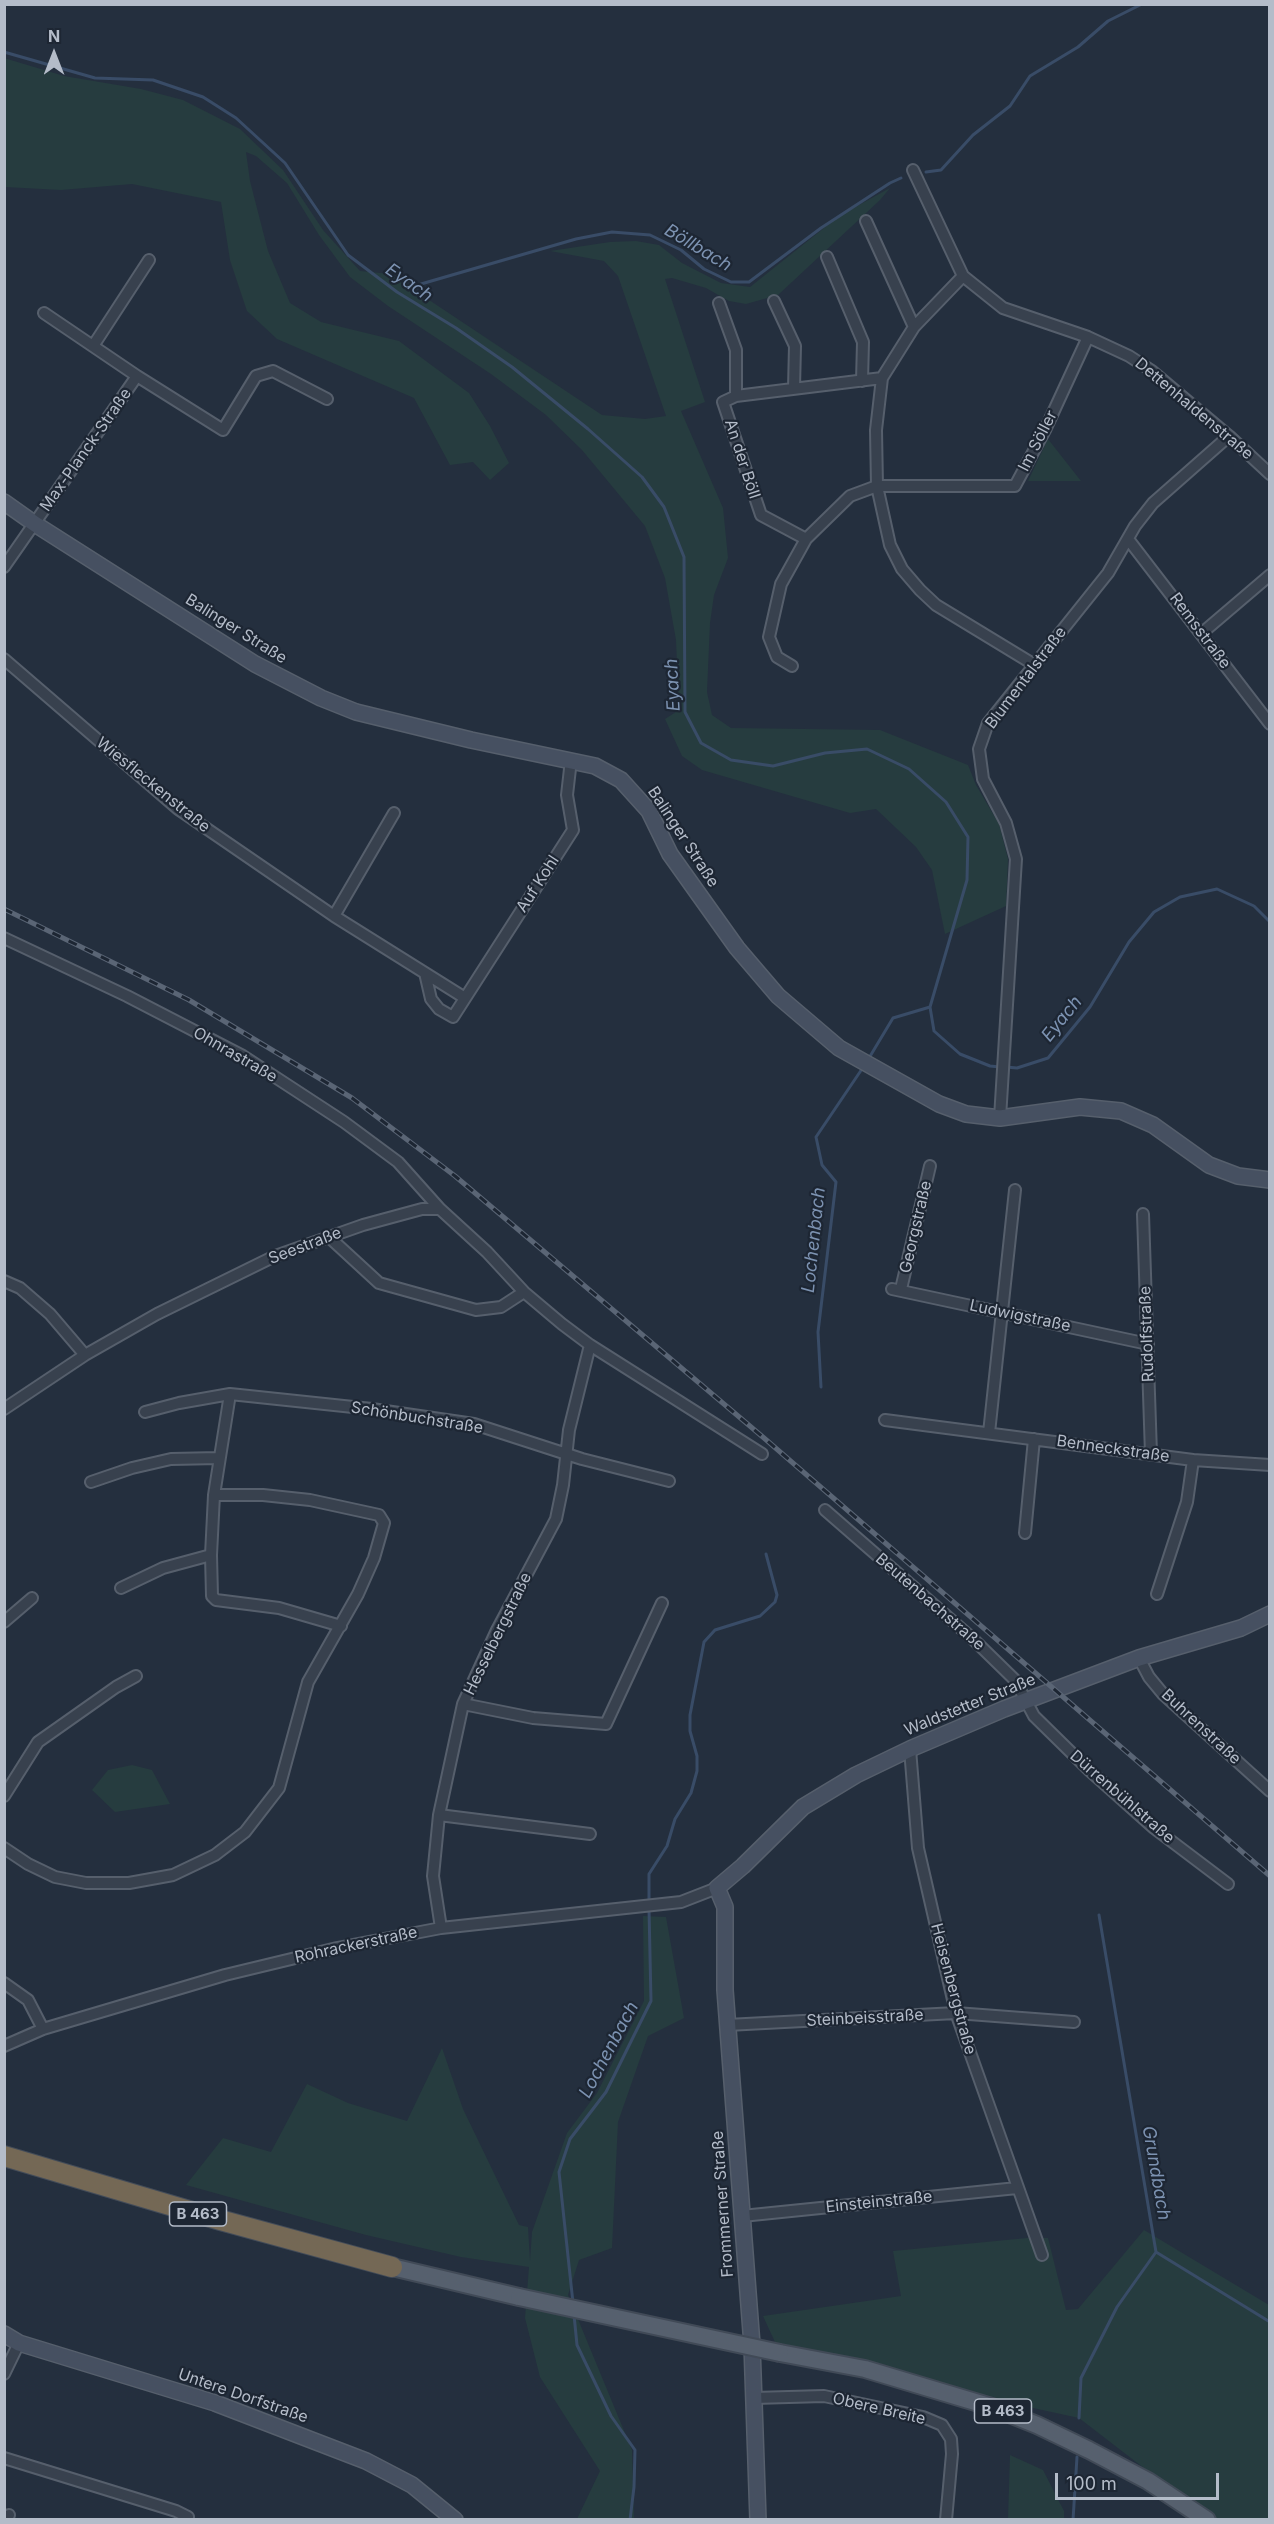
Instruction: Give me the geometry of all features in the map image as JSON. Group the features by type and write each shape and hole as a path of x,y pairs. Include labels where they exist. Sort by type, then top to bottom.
{"highway":[{"name":"B 463","path":"4,2156 220,2220 392,2267"}],"main road":[{"name":"B 463","path":"392,2267 519,2297 865,2369 992,2407 1037,2425 1149,2481 1207,2520"}],"street":[{"name":"Dettenhaldenstraße","path":"913,170 963,276 1003,308 1088,337 1129,356 1152,371 1229,436 1269,474"},
{"path":"866,221 914,327"},
{"path":"827,256 863,342 862,381"},
{"path":"93,346 149,260"},
{"path":"963,276 914,327 882,378 876,430 878,486 890,545 902,569 936,605 1033,664"},
{"path":"774,301 795,346 794,388"},
{"name":"An der Böll","path":"719,303 736,350 736,396"},
{"name":"Max-Planck-Straße","path":"44,313 137,376 223,430 256,376 273,371 327,399"},
{"name":"Im Söller","path":"878,486 1016,486 1088,337"},
{"name":"Max-Planck-Straße","path":"35,524 137,376"},
{"name":"An der Böll","path":"806,539 761,515 723,402 736,396 882,378"},
{"name":"Blumentalstraße","path":"1001,1112 1016,860 1006,823 983,779 979,749 988,723 1108,573 1135,526 1153,503 1229,436"},
{"path":"792,666 777,657 769,637 781,585 806,539 850,496 878,486"},
{"name":"Balinger Straße","path":"4,502 255,664 321,698 357,712 471,740 595,766 621,780 649,811 670,854 737,948 778,996 839,1048 939,1104 966,1114 1080,1107 1121,1111 1153,1125 1209,1164 1239,1176 1269,1180"},
{"path":"4,567 35,524"},
{"name":"Remsstraße","path":"1128,539 1202,633 1269,724"},
{"path":"1202,633 1269,575"},
{"name":"Wiesfleckenstraße","path":"6,664 178,809 334,916 465,998"},
{"name":"Auf Kohl","path":"465,998 573,830 567,795 571,760"},
{"path":"334,916 394,813"},
{"name":"Ohnrastraße","path":"4,938 127,996 243,1056 344,1122 398,1162 440,1209"},
{"path":"425,973 431,999 439,1009 453,1017 465,998"},
{"name":"Georgstraße","path":"897,1289 930,1166"},
{"path":"989,1433 1000,1312 1015,1190"},
{"name":"Seestraße","path":"4,1409 85,1355 198,1292 275,1256 363,1225 422,1209 440,1209"},
{"path":"440,1209 487,1252 524,1292 590,1345 762,1454"},
{"name":"Rudolfstraße","path":"1143,1214 1150,1454"},
{"path":"329,1237 379,1284 476,1310 501,1307 524,1292"},
{"path":"4,1281 20,1288 50,1314 85,1355"},
{"name":"Ludwigstraße","path":"897,1289 1148,1344"},
{"name":"Hesselbergstraße","path":"441,1928 433,1876 439,1815 463,1704 497,1630 555,1519 569,1430 590,1345"},
{"path":"230,1394 214,1495 211,1555 212,1596 216,1600 279,1608 341,1626"},
{"name":"Schönbuchstraße","path":"145,1412 230,1394 372,1409 474,1424 567,1452 582,1459 669,1481"},
{"name":"Benneckstraße","path":"885,1420 1193,1460 1269,1465"},
{"name":"Benneckstraße","path":"1025,1533 1034,1439"},
{"path":"91,1482 132,1468 171,1459 219,1458"},
{"name":"Benneckstraße","path":"1157,1594 1187,1502 1193,1460"},
{"path":"4,1848 28,1864 55,1877 86,1883 129,1884 173,1875 215,1855 245,1832 279,1788 308,1682 341,1626 374,1558 384,1523 379,1515 310,1500 263,1495 214,1495"},
{"name":"Beutenbachstraße","path":"825,1510 973,1639 1015,1680 1026,1701"},
{"path":"121,1588 163,1568 211,1555"},
{"path":"4,1622 32,1598"},
{"path":"463,1704 533,1718 606,1724 662,1604"},
{"name":"Waldstetter Straße","path":"717,1888 803,1807 856,1775 910,1749 1026,1701 1139,1658 1213,1638 1269,1614"},
{"name":"Buhrenstraße","path":"1139,1658 1149,1677 1163,1694 1269,1791"},
{"path":"4,1796 39,1742 116,1687 136,1676"},
{"name":"Dürrenbühlstraße","path":"1026,1701 1034,1716 1089,1770 1154,1828 1228,1884"},
{"name":"Heisenbergstraße","path":"910,1749 918,1848 956,2013 1042,2255"},
{"path":"439,1815 590,1834"},
{"name":"Rohrackerstraße","path":"4,2046 43,2029 225,1975 337,1948 441,1928 681,1902 717,1888"},
{"name":"Frommerner Straße","path":"717,1888 724,1907 727,2025 754,2398 759,2520"},
{"path":"4,1983 28,2000 43,2029"},
{"name":"Steinbeisstraße","path":"727,2025 956,2013 1074,2022"},
{"name":"Einsteinstraße","path":"742,2216 1017,2188"},
{"name":"Untere Dorfstraße","path":"4,2334 20,2343 215,2403 366,2461 412,2485 455,2520"},
{"path":"4,2374 20,2343"},
{"name":"Obere Breite","path":"754,2398 824,2396 922,2417 942,2426 951,2439 952,2454 946,2520"},
{"path":"4,2458 159,2505 191,2519"}],"green space":[{"path":"4,58 64,76 141,89 183,100 240,129 283,170 323,230 360,271 390,274 602,415 645,419 666,416 618,276 604,261 550,251 610,242 636,241 659,245 682,263 721,283 750,287 839,216 890,188 778,295 746,304 729,301 706,288 672,278 665,279 705,402 681,411 723,508 728,558 714,595 710,623 707,692 712,715 731,728 880,730 968,765 976,785 999,824 1008,859 1006,906 945,934 932,870 916,847 876,809 850,813 702,770 682,756 665,719 679,710 676,640 665,578 645,526 582,450 546,415 491,374 388,306 350,277 319,235 287,183 256,156 246,152 250,181 268,251 290,303 321,322 399,341 469,393 490,426 509,463 490,480 473,462 450,465 414,398 277,339 247,311 230,260 221,202 132,184 61,190 5,187"},
{"path":"1048,439 1081,481 1028,481"},
{"path":"132,1765 152,1770 170,1804 115,1812 92,1790 108,1770"},
{"path":"643,1916 666,1917 684,2018 648,2036 618,2122 612,2248 579,2260 568,2295 632,2450 634,2519 577,2519 600,2471 540,2377 525,2318 529,2267 461,2257 366,2235 186,2185 223,2138 271,2152 307,2084 348,2103 407,2121 442,2048 463,2109 519,2225 528,2227 530,2261 532,2232 567,2133 597,2093 644,2001"},
{"path":"1144,2230 1269,2305 1269,2519 1210,2519 1079,2418 780,2353 763,2316 901,2296 893,2251 1027,2238 1048,2238 1066,2310 1078,2309"},
{"path":"1010,2455 1043,2470 1064,2511 1064,2519 1008,2519"}],"waterway":[{"name":"Böllbach","path":"926,172 941,170 973,135 1010,106 1030,76 1078,47 1108,21 1142,4"},
{"name":"Eyach","path":"4,52 95,78 153,80 203,97 236,118 285,163 348,255 397,292 456,328 512,367 642,477 664,507 684,557 685,712 701,743 731,760 773,766 825,753 867,749 909,769 946,802 968,837 967,880 930,1007 934,1031 960,1054 990,1066 1000,1067"},
{"name":"Böllbach","path":"421,284 576,239 612,232 650,235 681,250 704,269 731,282 749,282 821,228 901,178"},
{"name":"Eyach","path":"1006,1067 1017,1068 1048,1058 1090,1007 1129,942 1154,912 1180,897 1217,889 1254,906 1270,922"},
{"name":"Lochenbach","path":"869,1058 893,1018 930,1007"},
{"name":"Lochenbach","path":"821,1387 818,1332 836,1182 822,1165 816,1137 864,1066"},
{"name":"Lochenbach","path":"649,1902 649,1874 667,1846 675,1819 691,1793 697,1771 697,1756 690,1731 690,1715 704,1642 715,1630 760,1616 775,1602 777,1595 766,1554"},
{"name":"Lochenbach","path":"573,2303 559,2172 570,2139 606,2092 651,2001 649,1909"},
{"name":"Grundbach","path":"1079,2418 1081,2378 1117,2307 1156,2252 1099,1915"},
{"path":"1156,2252 1270,2322"},
{"name":"Lochenbach","path":"574,2315 577,2345 611,2416 635,2450 630,2520"},
{"path":"1073,2520 1077,2457"}],"railway":[{"path":"4,909 189,1000 352,1098 455,1176 764,1438 1270,1876"}]}
